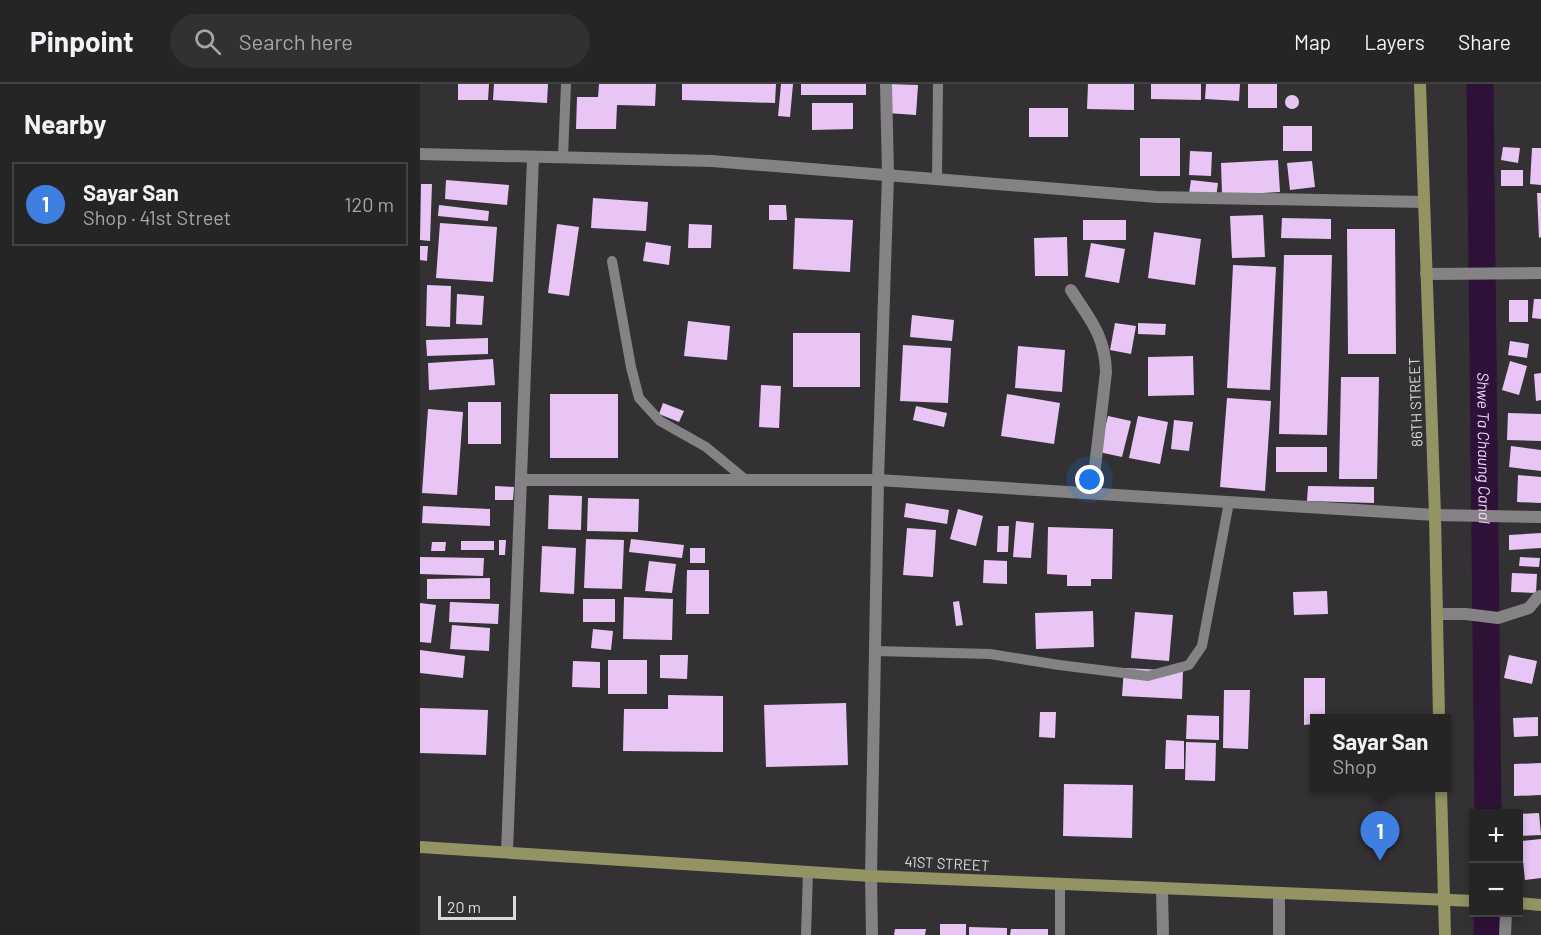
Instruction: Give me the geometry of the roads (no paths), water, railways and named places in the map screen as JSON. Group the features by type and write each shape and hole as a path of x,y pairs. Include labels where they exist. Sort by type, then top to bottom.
{"main road":[{"name":"86TH STREET","path":"1420,84 1435,515 1439,714"},
{"path":"1441,792 1450,900 1445,935"},
{"name":"41ST STREET","path":"420,847 871,876 1469,901"},
{"path":"1523,903 1541,905"}],"street":[{"path":"872,935 878,480 888,175 886,84"},
{"path":"420,154 712,161 1157,197 1424,202"},
{"path":"507,852 533,157"},
{"path":"1426,274 1541,273"},
{"path":"1071,290 1100,334 1106,353 1106,372 1092,493"},
{"path":"521,480 878,480 1435,515 1541,517"},
{"path":"1437,614 1466,614 1498,618 1529,608 1541,596"},
{"path":"1162,889 1163,935"},
{"path":"1279,894 1279,935"},
{"path":"1505,935 1506,917"}],"lane":[{"path":"563,158 566,84"},
{"path":"937,179 938,84"},
{"path":"612,261 630,367 639,398 660,421 706,447 746,480"},
{"path":"875,651 990,654 1148,676 1189,665 1202,646 1229,502"},
{"path":"806,935 808,872"},
{"path":"1060,885 1060,935"}],"waterway":[{"name":"Shwe Ta Chaung Canal","path":"1480,84 1488,809"},
{"name":"Shwe Ta Chaung Canal","path":"1487,917 1487,935"}],"place":[{"name":"Sayar San","path":"1380,861"}]}
